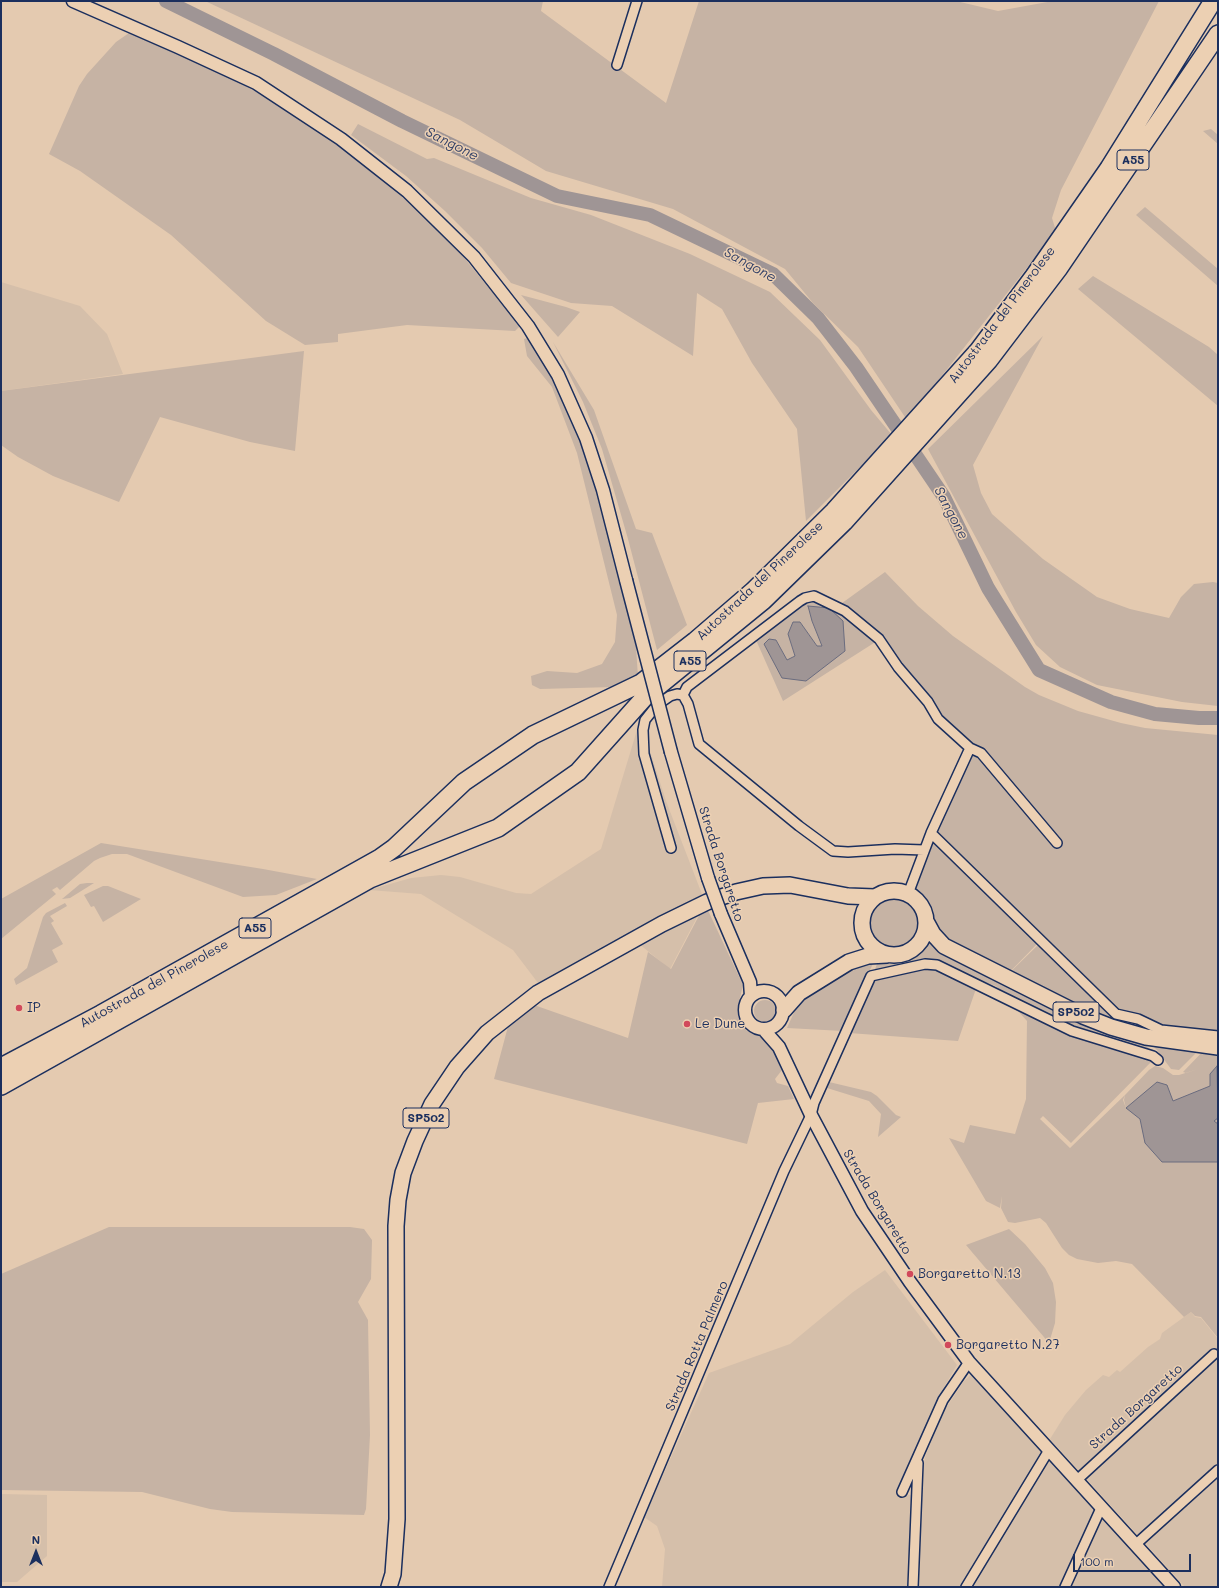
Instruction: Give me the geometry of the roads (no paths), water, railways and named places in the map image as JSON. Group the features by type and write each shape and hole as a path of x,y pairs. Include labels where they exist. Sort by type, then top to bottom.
{"highway":[{"path":"1179,56 1208,1"},
{"name":"Autostrada del Pinerolese","path":"1,1067 101,1014 380,858 394,848 464,782 533,736 642,683 695,641 839,516 978,350 1034,276 1109,168 1213,1"},
{"name":"Autostrada del Pinerolese","path":"1,1086 370,879 498,828 578,772 644,698 762,601 839,516 965,387 989,360 1059,268 1218,34"}],"main road":[{"name":"SP502","path":"389,1587 393,1574 397,1519 396,1226 397,1206 403,1173 415,1141 432,1104 457,1067 487,1033 538,993 682,914 736,892 770,886 790,885 848,896 875,897 891,891 908,894 921,906 926,923 933,934 944,946 1097,1022 1146,1037 1218,1047"},
{"name":"SP502","path":"817,889 847,903 856,910 862,919"},
{"path":"849,962 859,949 864,936 862,919 868,903 875,897"},
{"path":"912,951 921,942 926,923"},
{"path":"864,936 876,950 888,955"},
{"name":"SP502","path":"888,955 896,956 922,946 944,946"},
{"path":"784,1010 799,993 849,962 868,956 888,955"},
{"path":"778,996 799,993"}],"street":[{"name":"Strada Borgaretto","path":"73,1 256,83 341,138 401,186 474,257 528,326 558,375 588,445 603,490 671,752 708,878 721,914 755,994"},
{"path":"617,65 637,1"},
{"path":"1213,1 1218,5"},
{"path":"682,696 687,687 805,598 814,596 845,611 879,639 898,667 928,702 941,722 970,748 980,753 1057,843"},
{"path":"671,848 644,754 643,730 645,720 657,705 670,696 682,696"},
{"path":"682,696 688,704 699,744 799,826 832,851 848,852 894,848 924,850"},
{"path":"908,894 930,833 970,748"},
{"path":"930,833 1116,1014 1138,1019 1161,1030 1218,1036"},
{"name":"Strada Rotta Palmero","path":"610,1587 784,1171 811,1115 814,1103 871,976 925,964 943,967 1072,1031 1153,1056 1158,1060"},
{"path":"768,991 778,996 784,1010 782,1018 778,1024 764,1030 753,1026 747,1018 746,1006 755,994 768,991"},
{"name":"Strada Borgaretto","path":"778,1024 779,1047"},
{"name":"Strada Borgaretto","path":"764,1030 779,1047 811,1115 862,1211 910,1282 969,1362 1174,1587"},
{"name":"Strada Borgaretto","path":"1076,1480 1214,1354"},
{"path":"902,1492 943,1400 969,1362"},
{"path":"968,1586 1049,1450"},
{"path":"913,1587 918,1459"},
{"path":"1135,1545 1218,1470"},
{"path":"1065,1587 1101,1508"}],"waterway":[{"name":"Sangone","path":"166,1 274,54 402,121 557,196 650,215 773,274 818,318 856,367 944,497 988,588 1039,670 1111,702 1155,714 1199,718 1218,718"}],"place":[{"name":"IP","path":"19,1008"},
{"name":"Le Dune","path":"687,1024"},
{"name":"Borgaretto N.13","path":"910,1274"},
{"name":"Borgaretto N.27","path":"948,1345"}]}
